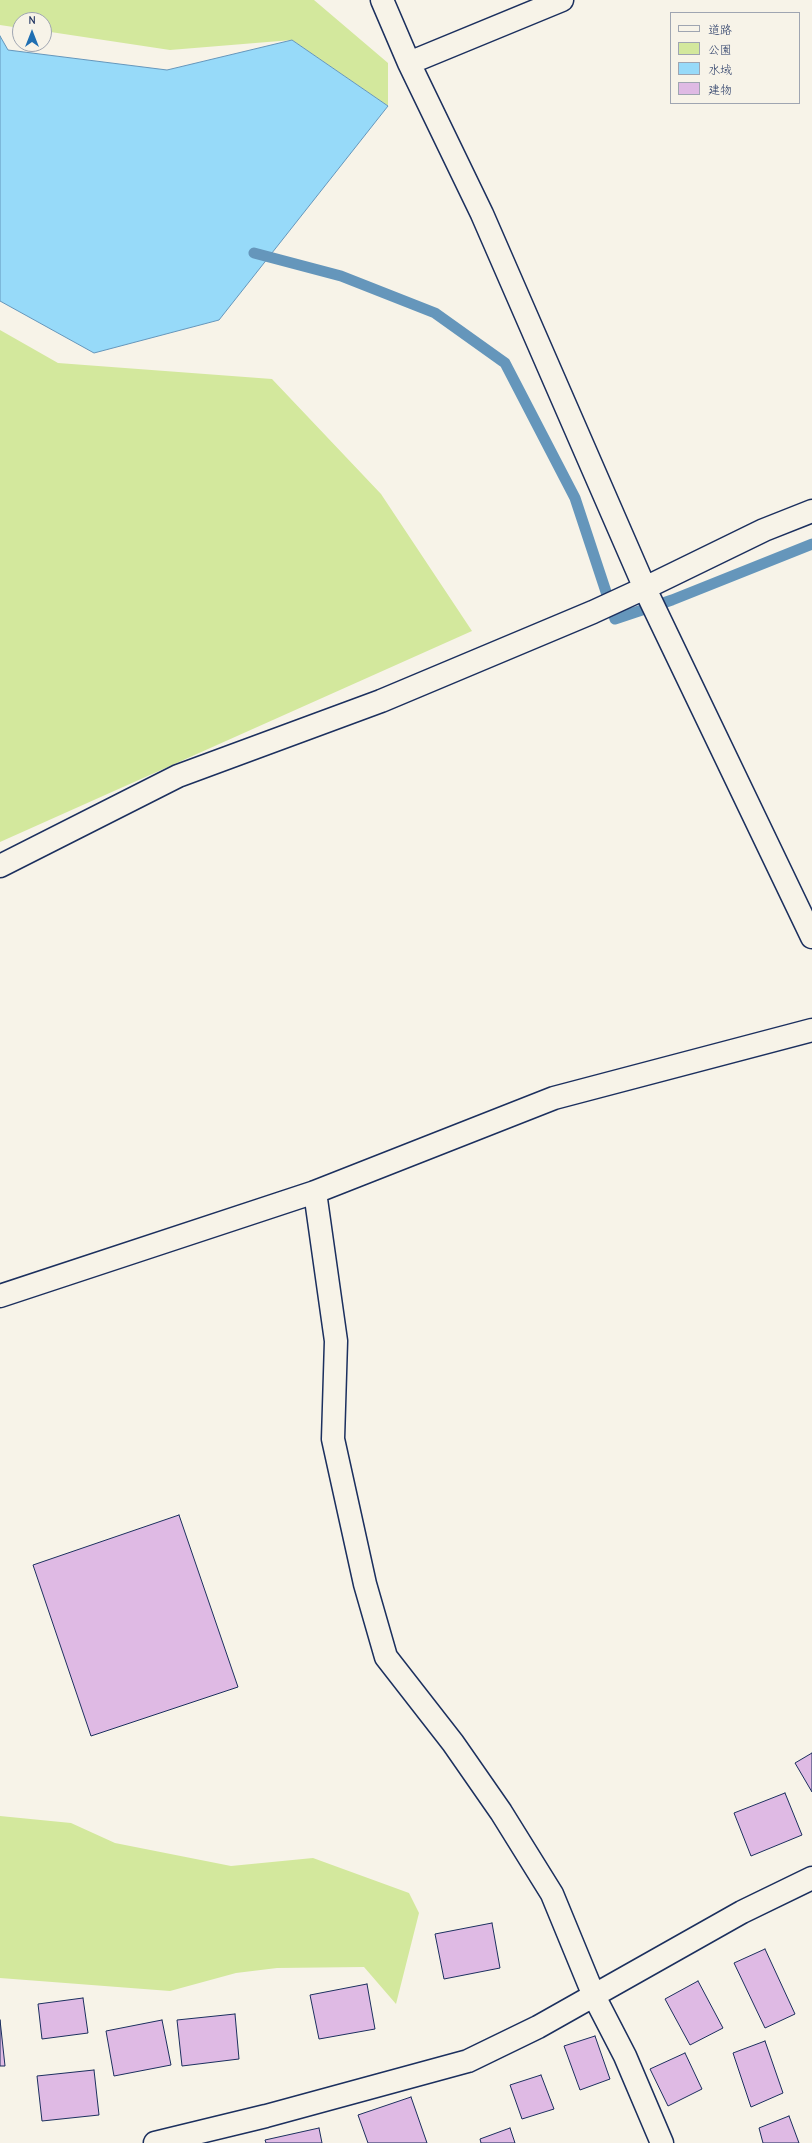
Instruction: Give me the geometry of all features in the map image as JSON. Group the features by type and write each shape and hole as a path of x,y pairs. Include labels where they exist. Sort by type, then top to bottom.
{"street":[{"path":"382,0 409,63 482,214 646,591 812,937"},
{"path":"409,63 562,0"},
{"path":"0,866 178,776 381,700 624,598 646,591 764,530 812,511"},
{"path":"0,1296 315,1192 554,1098 812,1030"},
{"path":"315,1192 336,1341 333,1439 365,1584 386,1657 453,1743 500,1812 552,1894 594,1996 625,2056 662,2143"},
{"path":"156,2143 266,2116 468,2061 538,2027 742,1912 812,1878"}],"green space":[{"path":"0,0 314,0 388,63 388,106 292,40 170,50 52,32 52,12 12,12 12,27 0,25"},
{"path":"0,330 58,363 272,379 381,494 472,631 0,842"},
{"path":"0,1816 71,1823 115,1843 231,1866 313,1858 409,1893 419,1913 396,2004 364,1967 277,1968 236,1973 170,1991 0,1978"}],"water":[{"path":"0,36 8,50 12,51 12,52 24,52 167,70 292,40 388,106 219,320 94,353 0,301"}],"building":[{"path":"179,1515 238,1687 91,1736 33,1565"},
{"path":"812,1753 812,1792 795,1763"},
{"path":"785,1793 802,1835 751,1856 734,1813"},
{"path":"492,1923 500,1968 444,1979 435,1934"},
{"path":"765,1949 795,2014 765,2028 734,1963"},
{"path":"698,1981 723,2028 690,2045 665,1999"},
{"path":"367,1984 375,2029 319,2039 310,1995"},
{"path":"83,1998 88,2033 42,2039 38,2004"},
{"path":"235,2014 239,2059 182,2066 177,2020"},
{"path":"0,2020 5,2066 0,2066"},
{"path":"162,2020 171,2065 114,2076 106,2031"},
{"path":"595,2036 610,2079 580,2090 564,2046"},
{"path":"765,2041 783,2093 751,2107 733,2053"},
{"path":"685,2053 702,2089 668,2106 650,2069"},
{"path":"94,2070 99,2115 42,2121 37,2076"},
{"path":"541,2075 554,2109 522,2119 510,2085"},
{"path":"411,2097 427,2143 368,2143 358,2115"},
{"path":"789,2116 799,2143 763,2143 759,2128"},
{"path":"319,2128 322,2143 266,2143 265,2140"},
{"path":"510,2128 515,2143 481,2143 480,2139"}],"waterway":[{"path":"254,253 341,276 435,313 505,363 575,498 615,619 672,600 812,544"}]}
